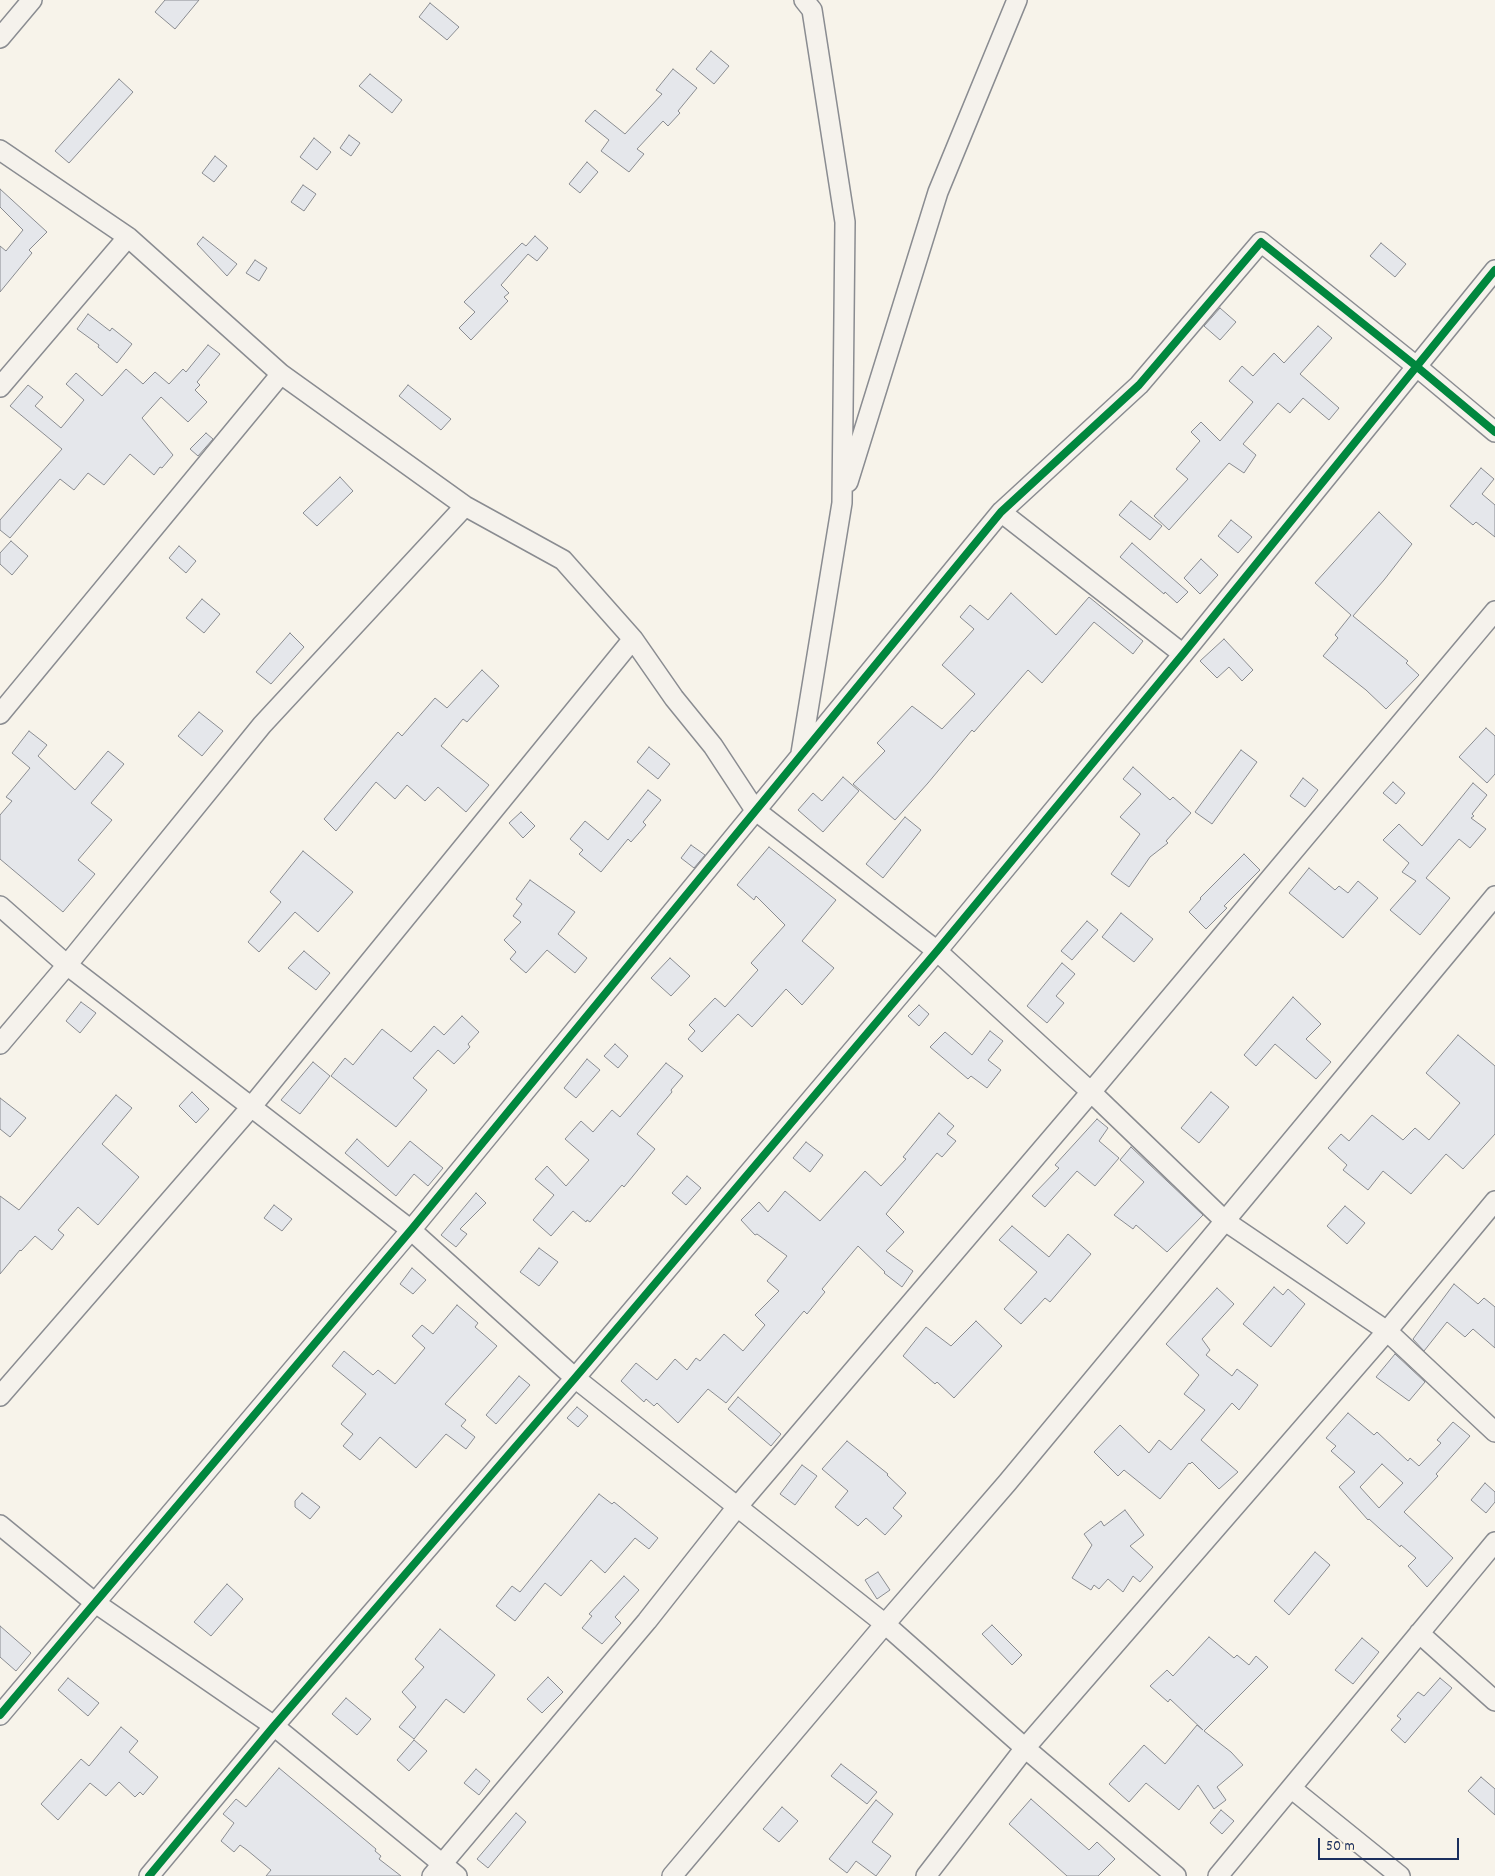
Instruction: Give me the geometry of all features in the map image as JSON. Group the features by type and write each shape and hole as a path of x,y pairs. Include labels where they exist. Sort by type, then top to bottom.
{"street":[{"path":"0,38 32,0"},
{"path":"804,0 812,10 845,222 842,503"},
{"path":"801,754 842,503 938,192 1017,0"},
{"path":"0,150 128,236 281,374 465,506 563,560 633,639 674,698 713,746 755,810 937,951 1091,1092 1225,1221 1387,1331 1495,1432"},
{"path":"0,387 128,236"},
{"path":"0,1715 94,1602 412,1230 1000,512 1139,385 1261,242 1495,432"},
{"path":"149,1876 274,1726 575,1378 937,951 1183,654 1495,270"},
{"path":"0,714 281,374"},
{"path":"0,1044 67,965 262,725 465,506"},
{"path":"1000,512 1183,654"},
{"path":"437,1870 647,1621 737,1507 1091,1092 1495,611"},
{"path":"0,1396 252,1106 633,639"},
{"path":"672,1876 1007,1483 1495,896"},
{"path":"0,906 67,965 412,1230 575,1378 885,1624 1025,1748 1176,1876"},
{"path":"926,1876 1025,1748 1387,1331 1495,1201"},
{"path":"0,1525 94,1602 274,1726 437,1870 457,1876"},
{"path":"1218,1876 1495,1542"},
{"path":"1419,1633 1495,1701"},
{"path":"1292,1788 1400,1876"}],"building":[{"path":"165,0 199,0 175,29 155,12"},
{"path":"430,3 459,27 447,40 419,17"},
{"path":"711,51 729,66 714,84 696,69"},
{"path":"673,69 697,88 678,111 680,113 668,126 663,121 637,149 644,154 629,172 601,151 609,140 585,121 595,110 625,134 662,94 656,90"},
{"path":"370,74 402,100 392,113 359,86"},
{"path":"119,79 133,92 69,163 55,151"},
{"path":"349,135 360,143 351,156 340,148"},
{"path":"314,138 331,152 317,170 300,157"},
{"path":"215,156 227,166 214,182 202,173"},
{"path":"587,162 598,172 580,193 569,184"},
{"path":"303,185 316,194 304,211 291,202"},
{"path":"0,189 47,232 29,250 32,253 0,292 0,246 6,251 23,230 0,207"},
{"path":"535,236 548,248 537,261 528,254 501,285 509,293 504,297 508,301 471,340 459,328 475,312 464,302 522,243 526,246"},
{"path":"203,237 237,264 227,276 197,244"},
{"path":"1381,243 1406,264 1395,277 1370,256"},
{"path":"255,260 267,268 259,281 246,273"},
{"path":"1220,308 1236,322 1220,340 1204,326"},
{"path":"88,314 110,331 112,328 132,344 117,363 98,347 99,345 77,329"},
{"path":"1318,326 1332,338 1300,374 1339,408 1329,420 1303,398 1290,413 1278,403 1243,444 1256,455 1244,473 1229,463 1169,530 1154,516 1188,479 1176,469 1200,441 1191,432 1201,422 1220,441 1253,402 1229,381 1242,366 1253,376 1274,353 1284,363"},
{"path":"208,345 220,354 197,382 200,385 195,390 207,402 188,422 161,397 142,418 173,455 162,468 160,467 154,475 130,454 104,485 88,473 74,490 60,479 10,538 0,530 0,520 62,449 10,406 28,385 43,397 35,406 61,428 84,400 66,384 76,373 102,396 126,369 143,384 155,372 169,384 183,369 186,372"},
{"path":"408,385 451,419 441,430 399,396"},
{"path":"206,433 213,439 198,456 190,449"},
{"path":"1481,468 1494,479 1482,494 1495,505 1495,537 1476,522 1473,525 1450,506"},
{"path":"340,477 353,491 317,526 303,513"},
{"path":"1131,501 1162,526 1150,540 1119,515"},
{"path":"1379,512 1412,544 1353,616 1408,661 1406,663 1419,675 1386,709 1366,690 1323,656 1338,638 1335,635 1351,615 1315,583"},
{"path":"1231,520 1252,537 1238,553 1218,536"},
{"path":"11,541 28,556 12,575 0,564 0,553"},
{"path":"1132,543 1188,592 1177,603 1120,557"},
{"path":"179,546 196,561 186,573 169,558"},
{"path":"1201,559 1218,575 1200,594 1184,578"},
{"path":"1011,593 1056,635 1089,597 1143,641 1133,654 1094,622 1042,683 1028,670 974,732 972,730 895,820 853,784 885,751 877,743 912,706 942,729 975,694 942,665 974,629 960,617 970,605 988,620"},
{"path":"202,599 220,614 204,633 186,618"},
{"path":"290,633 304,647 271,684 256,672"},
{"path":"1224,639 1253,670 1242,681 1229,667 1217,678 1200,661"},
{"path":"482,670 499,686 467,722 463,719 441,746 489,785 466,812 438,787 425,801 407,785 395,799 376,782 336,831 324,819 398,732 402,736 435,698 447,708"},
{"path":"199,712 223,731 202,756 178,736"},
{"path":"1486,728 1495,736 1495,774 1487,783 1459,757"},
{"path":"29,731 47,745 38,756 75,790 108,751 124,764 91,803 112,820 78,860 95,874 63,912 0,859 0,815 12,801 6,797 30,768 12,753"},
{"path":"649,747 670,764 658,779 637,762"},
{"path":"1241,750 1257,762 1212,824 1195,812"},
{"path":"1133,767 1170,800 1173,797 1191,813 1166,841 1168,843 1150,857 1129,887 1111,874 1140,834 1120,817 1141,794 1123,779"},
{"path":"843,777 859,791 823,832 798,810 813,793 822,801"},
{"path":"1303,778 1318,790 1305,807 1290,796"},
{"path":"1393,782 1405,793 1396,804 1383,793"},
{"path":"1473,783 1487,795 1471,818 1486,829 1470,848 1459,839 1426,878 1450,898 1420,935 1390,910 1416,881 1402,872 1409,863 1383,840 1399,824 1422,846"},
{"path":"648,790 661,800 643,822 646,825 631,842 628,839 601,872 579,854 583,850 570,839 585,821 608,840"},
{"path":"521,812 535,826 523,838 509,823"},
{"path":"905,817 921,830 883,878 866,864"},
{"path":"691,845 705,855 694,868 681,858"},
{"path":"769,847 836,900 802,941 834,968 802,1005 786,989 752,1027 738,1014 702,1052 688,1039 695,1031 689,1025 715,998 725,1007 758,970 751,963 785,925 756,896 754,900 737,885"},
{"path":"303,851 353,892 318,932 295,912 259,952 248,942 281,902 270,892"},
{"path":"1244,854 1260,870 1224,906 1227,908 1206,929 1189,912 1200,898"},
{"path":"1309,868 1335,890 1339,886 1348,893 1358,881 1378,898 1343,938 1289,893"},
{"path":"530,880 575,912 558,934 587,958 575,973 547,950 526,973 510,959 516,952 504,940 521,922 513,916 522,904 516,899"},
{"path":"1121,913 1153,939 1134,962 1102,937"},
{"path":"1087,921 1098,930 1072,960 1061,951"},
{"path":"304,951 330,973 316,990 288,968"},
{"path":"670,958 690,976 671,996 651,978"},
{"path":"1062,963 1075,974 1056,996 1064,1003 1047,1023 1027,1006"},
{"path":"1293,997 1321,1024 1306,1039 1331,1062 1316,1079 1275,1044 1256,1066 1244,1055"},
{"path":"81,1002 96,1013 80,1033 66,1021"},
{"path":"919,1005 929,1014 919,1026 908,1016"},
{"path":"462,1016 479,1032 468,1044 470,1047 454,1064 438,1050 413,1078 427,1090 396,1127 331,1076 345,1058 353,1065 382,1029 411,1052 434,1026 444,1035"},
{"path":"990,1031 1003,1041 988,1060 1001,1070 987,1088 971,1076 968,1079 930,1047 945,1032 972,1055"},
{"path":"1458,1035 1495,1066 1495,1134 1463,1169 1446,1154 1411,1194 1383,1171 1368,1190 1343,1170 1347,1165 1328,1148 1341,1134 1349,1141 1372,1115 1403,1140 1415,1128 1429,1140 1460,1103 1426,1073"},
{"path":"615,1044 628,1056 618,1068 604,1056"},
{"path":"587,1059 600,1070 576,1098 564,1088"},
{"path":"313,1062 330,1076 300,1114 281,1100"},
{"path":"666,1063 683,1076 637,1134 655,1149 624,1187 622,1185 590,1222 587,1220 586,1222 573,1211 551,1236 533,1220 554,1195 535,1179 547,1166 566,1186 589,1160 565,1139 581,1121 593,1132 612,1110 620,1117"},
{"path":"192,1092 209,1109 196,1123 179,1106"},
{"path":"1211,1092 1229,1107 1199,1143 1181,1128"},
{"path":"116,1095 132,1108 102,1144 139,1177 98,1225 78,1207 58,1230 64,1235 52,1250 35,1236 20,1250 0,1274 0,1196 19,1210"},
{"path":"0,1098 26,1118 10,1137 0,1129"},
{"path":"939,1113 954,1126 947,1134 956,1141 942,1157 937,1153 886,1214 904,1232 886,1251 913,1271 902,1287 884,1273 858,1246 822,1289 825,1292 807,1314 804,1311 726,1403 708,1389 678,1423 657,1403 654,1406 646,1399 644,1402 621,1381 636,1363 657,1380 675,1359 687,1370 696,1358 700,1361 724,1334 743,1351 765,1325 755,1315 779,1291 767,1281 787,1256 757,1234 755,1235 741,1220 759,1202 768,1212 785,1191 820,1221 865,1171 881,1186 906,1159 903,1157"},
{"path":"1097,1119 1108,1128 1099,1141 1119,1158 1095,1186 1077,1171 1045,1207 1032,1196 1059,1168 1055,1165"},
{"path":"357,1139 388,1167 410,1141 443,1168 428,1186 414,1174 396,1196 345,1153"},
{"path":"806,1142 823,1155 810,1172 793,1158"},
{"path":"1131,1147 1203,1215 1167,1252 1136,1225 1133,1229 1114,1215 1144,1182 1120,1160"},
{"path":"687,1176 701,1188 686,1205 672,1193"},
{"path":"476,1193 486,1203 460,1229 467,1234 456,1247 441,1235"},
{"path":"274,1205 292,1219 282,1231 264,1218"},
{"path":"1345,1206 1365,1223 1347,1244 1327,1226"},
{"path":"1012,1226 1049,1257 1068,1234 1091,1254 1050,1302 1045,1298 1021,1324 1004,1309 1037,1272 999,1240"},
{"path":"539,1248 558,1262 539,1286 520,1272"},
{"path":"412,1268 426,1280 413,1294 400,1284"},
{"path":"1454,1284 1478,1304 1484,1298 1495,1307 1495,1348 1473,1329 1465,1337 1447,1322 1424,1351 1413,1339"},
{"path":"1274,1287 1283,1295 1288,1289 1305,1304 1271,1347 1243,1324"},
{"path":"1217,1288 1234,1304 1202,1339 1210,1350 1206,1355 1232,1376 1237,1369 1258,1385 1239,1410 1232,1403 1201,1440 1238,1472 1219,1489 1192,1462 1189,1463 1160,1499 1124,1470 1118,1476 1094,1452 1120,1425 1149,1453 1159,1440 1171,1450 1205,1410 1184,1394 1199,1375 1166,1344"},
{"path":"457,1305 478,1323 475,1327 497,1346 445,1404 466,1420 461,1426 475,1437 466,1449 446,1434 416,1468 380,1437 360,1460 343,1446 353,1434 341,1424 366,1394 332,1366 344,1351 373,1375 378,1370 395,1384 425,1348 412,1336 422,1325 433,1334"},
{"path":"976,1321 1002,1346 954,1398 937,1382 935,1384 903,1356 926,1327 951,1346"},
{"path":"1395,1354 1425,1382 1409,1401 1376,1377"},
{"path":"519,1376 530,1385 496,1424 486,1415"},
{"path":"738,1397 781,1434 771,1446 728,1409"},
{"path":"577,1407 588,1416 578,1427 567,1418"},
{"path":"1348,1413 1374,1435 1377,1432 1408,1461 1410,1458 1419,1466 1441,1443 1437,1440 1453,1422 1470,1436 1436,1474 1438,1476 1404,1512 1453,1558 1427,1587 1408,1566 1416,1558 1368,1520 1339,1487 1355,1472 1331,1451 1336,1446 1326,1438","holes":["1382,1464 1403,1483 1379,1508 1360,1487"]},
{"path":"847,1441 888,1474 906,1493 893,1508 902,1516 885,1535 866,1518 858,1526 835,1507 848,1491 822,1469"},
{"path":"802,1465 817,1476 795,1505 780,1494"},
{"path":"1485,1483 1495,1492 1495,1502 1486,1513 1471,1500"},
{"path":"302,1493 320,1507 310,1519 295,1507 295,1501"},
{"path":"599,1494 612,1504 614,1502 658,1538 649,1549 635,1538 605,1573 591,1560 561,1596 545,1583 515,1621 496,1606 512,1586 520,1592"},
{"path":"1125,1510 1144,1535 1130,1546 1153,1567 1140,1582 1133,1576 1123,1592 1108,1579 1099,1589 1094,1585 1091,1590 1072,1578 1092,1545 1084,1534 1101,1521 1104,1526"},
{"path":"1315,1552 1330,1565 1289,1615 1274,1601"},
{"path":"878,1572 890,1590 877,1599 865,1580"},
{"path":"624,1576 639,1590 615,1617 621,1623 602,1644 582,1628 592,1616 589,1614"},
{"path":"227,1584 243,1599 211,1636 194,1622"},
{"path":"992,1625 1022,1655 1012,1665 982,1634"},
{"path":"0,1626 31,1653 16,1671 0,1657"},
{"path":"440,1629 495,1675 464,1713 446,1699 414,1739 399,1727 416,1707 402,1692 424,1667 415,1659"},
{"path":"1209,1637 1234,1658 1237,1655 1249,1665 1256,1656 1268,1667 1204,1731 1231,1752 1243,1765 1217,1787 1226,1800 1214,1809 1198,1785 1179,1810 1146,1783 1129,1802 1109,1784 1144,1745 1165,1764 1197,1725 1203,1730 1170,1699 1168,1702 1150,1686 1167,1670 1173,1676"},
{"path":"1362,1638 1379,1652 1353,1684 1335,1670"},
{"path":"548,1677 563,1692 542,1713 527,1699"},
{"path":"68,1678 99,1703 88,1716 58,1690"},
{"path":"1440,1678 1452,1688 1405,1743 1391,1730 1401,1719 1397,1716 1418,1692 1424,1696"},
{"path":"346,1698 371,1719 357,1735 332,1714"},
{"path":"121,1727 138,1741 129,1752 158,1777 143,1795 140,1792 135,1797 119,1782 106,1796 90,1783 58,1820 41,1804 81,1759 89,1766"},
{"path":"414,1740 427,1751 409,1771 397,1760"},
{"path":"841,1764 877,1792 867,1804 831,1776"},
{"path":"279,1768 376,1849 375,1851 381,1856 379,1859 401,1876 266,1876 271,1870 247,1850 240,1845 234,1852 221,1841 234,1823 223,1814 236,1799 246,1807"},
{"path":"476,1769 490,1781 479,1795 464,1783"},
{"path":"1481,1777 1495,1789 1495,1815 1468,1791"},
{"path":"1031,1799 1089,1850 1097,1842 1115,1859 1098,1876 1067,1876 1009,1824"},
{"path":"876,1800 893,1814 872,1842 891,1856 876,1876 856,1861 847,1873 829,1859"},
{"path":"782,1807 798,1821 779,1842 763,1829"},
{"path":"1221,1810 1234,1821 1222,1834 1210,1823"},
{"path":"516,1813 526,1822 488,1868 477,1859"}],"cycle path":[{"path":"0,1715 411,1230 1001,512 1139,385 1261,242 1495,432"},
{"path":"149,1876 274,1726 575,1378 937,951 1183,654 1495,270"}]}
